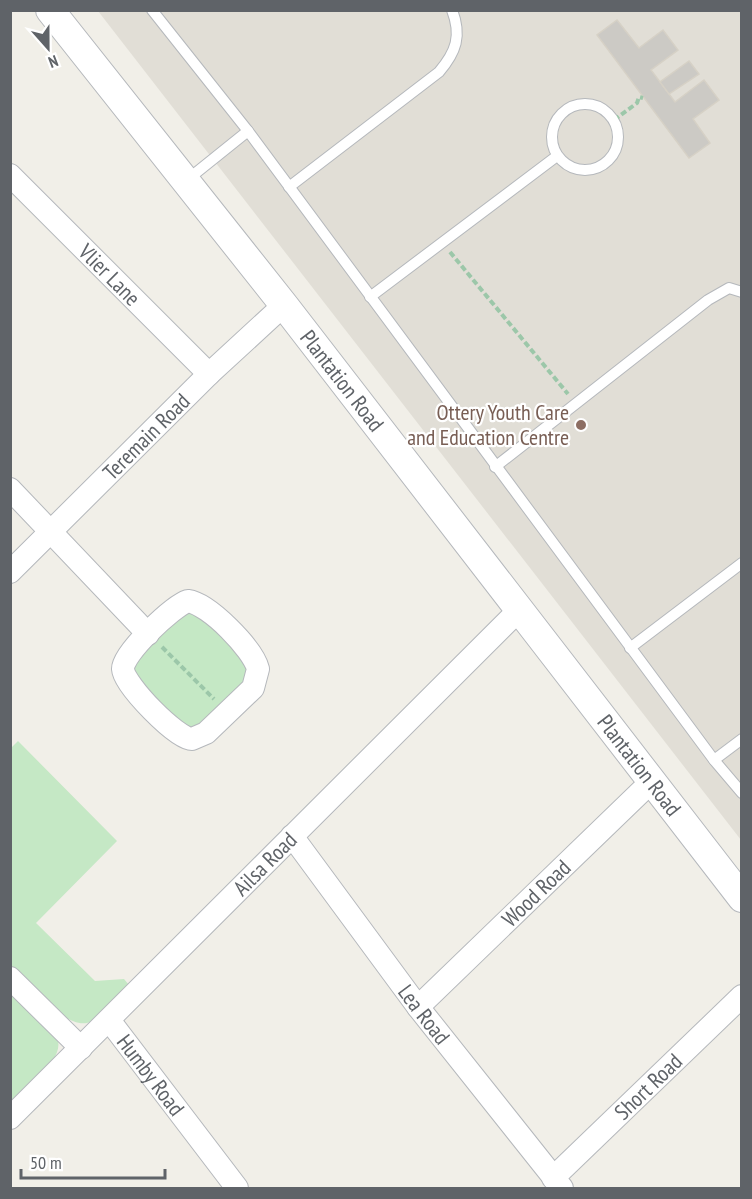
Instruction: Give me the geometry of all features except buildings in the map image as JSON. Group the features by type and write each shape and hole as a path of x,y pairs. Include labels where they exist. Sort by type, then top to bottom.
{"street":[{"name":"Plantation Road","path":"50,10 184,182 284,304 741,898"},
{"name":"Vlier Lane","path":"10,175 209,374"},
{"name":"Teremain Road","path":"10,572 209,374 284,304"},
{"path":"10,489 52,530 148,634"},
{"path":"195,602 211,612 252,654 258,669 253,688 198,738 184,739 177,735 135,690 123,673 124,660 148,634 184,603 195,602"},
{"name":"Ailsa Road","path":"10,1118 520,609"},
{"name":"Wood Road","path":"418,1007 652,781"},
{"name":"Lea Road","path":"292,836 418,1007 557,1183"},
{"path":"10,978 81,1048"},
{"name":"Short Road","path":"557,1183 741,996"},
{"name":"Humby Road","path":"109,1020 237,1188"}],"lane":[{"path":"152,10 248,131 495,467 741,793"},
{"path":"289,187 439,72 453,55 459,36 452,10"},
{"path":"587,104 602,108 614,120 619,137 617,150 600,168 584,171 572,169 557,156 552,141 554,125 561,114 572,106 587,104"},
{"path":"184,182 248,131"},
{"path":"370,297 557,156"},
{"path":"495,467 708,300 729,288 741,292"},
{"path":"630,648 741,563"},
{"path":"714,760 741,739"}],"path":[{"path":"614,120 638,103"},
{"path":"442,243 576,403"},
{"path":"148,634 227,712"}],"shaded area":[{"name":"Ottery Youth Care and Education Centre","path":"98,11 741,11 741,840"}],"green space":[{"path":"191,610 247,657 248,678 197,728 184,728 137,684 131,669 137,655"},
{"path":"18,741 117,841 36,923 95,981 124,979 129,985 107,1009 92,1021 82,1023 60,1014 37,994 11,966 10,749"},
{"path":"10,990 58,1041 58,1049 49,1066 10,1104"}],"place":[{"name":"Ottery Youth Care and Education Centre","path":"581,425"}]}
